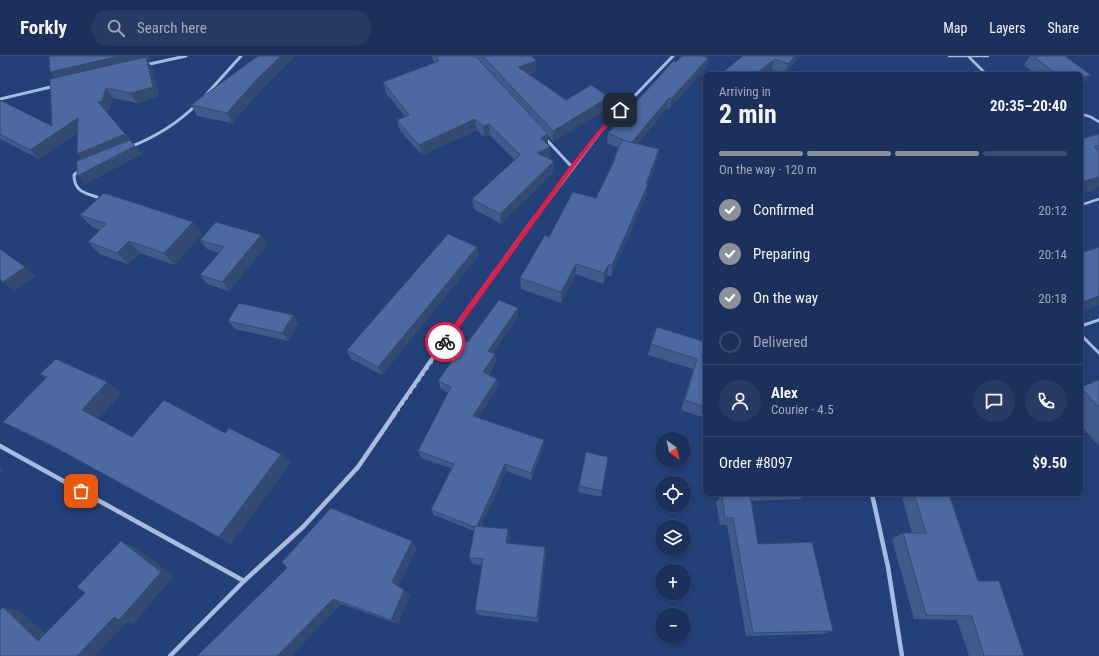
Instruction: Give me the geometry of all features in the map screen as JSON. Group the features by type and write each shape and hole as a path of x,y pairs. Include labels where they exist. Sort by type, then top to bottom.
{"street":[{"path":"140,67 186,56"},
{"path":"203,98 241,56"},
{"path":"170,656 244,581 303,527 358,467 432,359 572,167 600,132 672,56"},
{"path":"0,99 62,85"},
{"path":"124,150 144,142 169,127 198,103"},
{"path":"540,132 572,167"},
{"path":"85,166 74,175 76,188 85,194 97,197"},
{"path":"0,446 244,581"},
{"path":"872,496 888,567 902,656"}],"lane":[{"path":"949,56 988,56"},
{"path":"970,57 984,72"},
{"path":"1083,115 1099,122"},
{"path":"1083,204 1099,199"},
{"path":"1083,325 1099,320"},
{"path":"1083,337 1099,353"}],"building":[{"path":"49,56 120,56 50,72"},
{"path":"258,56 281,56 257,79 227,113 191,105"},
{"path":"436,56 475,56 548,134 541,138 550,147 537,153 554,161 500,214 472,199 520,155 489,124 483,126 475,119 419,145 397,120 409,115 383,82 439,61"},
{"path":"483,56 532,56 536,61 518,67 566,100 591,85 609,97 553,131"},
{"path":"682,56 703,56 708,58 671,99 669,98 631,143 608,133 673,61 676,62"},
{"path":"743,56 795,56 788,64 775,59 759,72 723,72"},
{"path":"1033,56 1065,56 1091,75 1083,77 1083,72 1054,72"},
{"path":"146,57 153,87 130,93 106,88 102,101 98,102 125,134 77,154 78,118 30,150 0,134 0,100 52,126 50,79"},
{"path":"1099,134 1099,146 1095,146 1099,152 1099,177 1083,181 1083,138"},
{"path":"130,140 135,146 77,176 77,161"},
{"path":"622,140 659,149 646,184 648,184 612,265 609,264 604,273 576,264 561,292 520,278 545,235 549,237 573,192 596,198 615,159"},
{"path":"104,193 193,222 164,253 129,241 117,253 88,242 106,224 80,215"},
{"path":"216,222 261,235 222,282 200,275 224,247 200,240"},
{"path":"448,234 477,247 378,367 347,350"},
{"path":"1099,247 1099,296 1083,302 1083,252"},
{"path":"0,249 25,267 3,282 0,279"},
{"path":"499,300 518,308 488,351 495,354 483,372 497,379 473,416 544,440 531,473 505,464 477,526 475,527 431,510 454,464 418,451 451,387 438,381 466,341 468,342"},
{"path":"239,303 293,315 282,333 228,321"},
{"path":"657,327 703,341 703,406 685,400 697,359 651,344"},
{"path":"56,359 107,382 82,410 132,437 164,400 225,433 229,428 281,454 219,537 49,444 3,422 47,377 40,374"},
{"path":"1099,380 1099,407 1083,390 1083,386"},
{"path":"586,452 608,457 602,491 579,486"},
{"path":"722,496 750,496 758,544 812,542 833,631 753,633 733,518 725,518"},
{"path":"915,496 950,496 978,581 999,581 1024,656 984,656 972,616 926,615 903,533 926,533"},
{"path":"331,508 412,541 392,582 404,590 391,620 333,599 277,656 197,656 287,568 282,562"},
{"path":"475,526 508,529 506,543 545,547 537,618 475,610 483,559 469,558"},
{"path":"121,541 161,572 119,620 114,617 77,656 0,656 0,610 3,607 38,641 85,593 77,587"}],"way so far":[{"path":"81,491 244,581 303,527 358,467 445,342"}],"route":[{"path":"445,342 572,167 620,110"}]}
